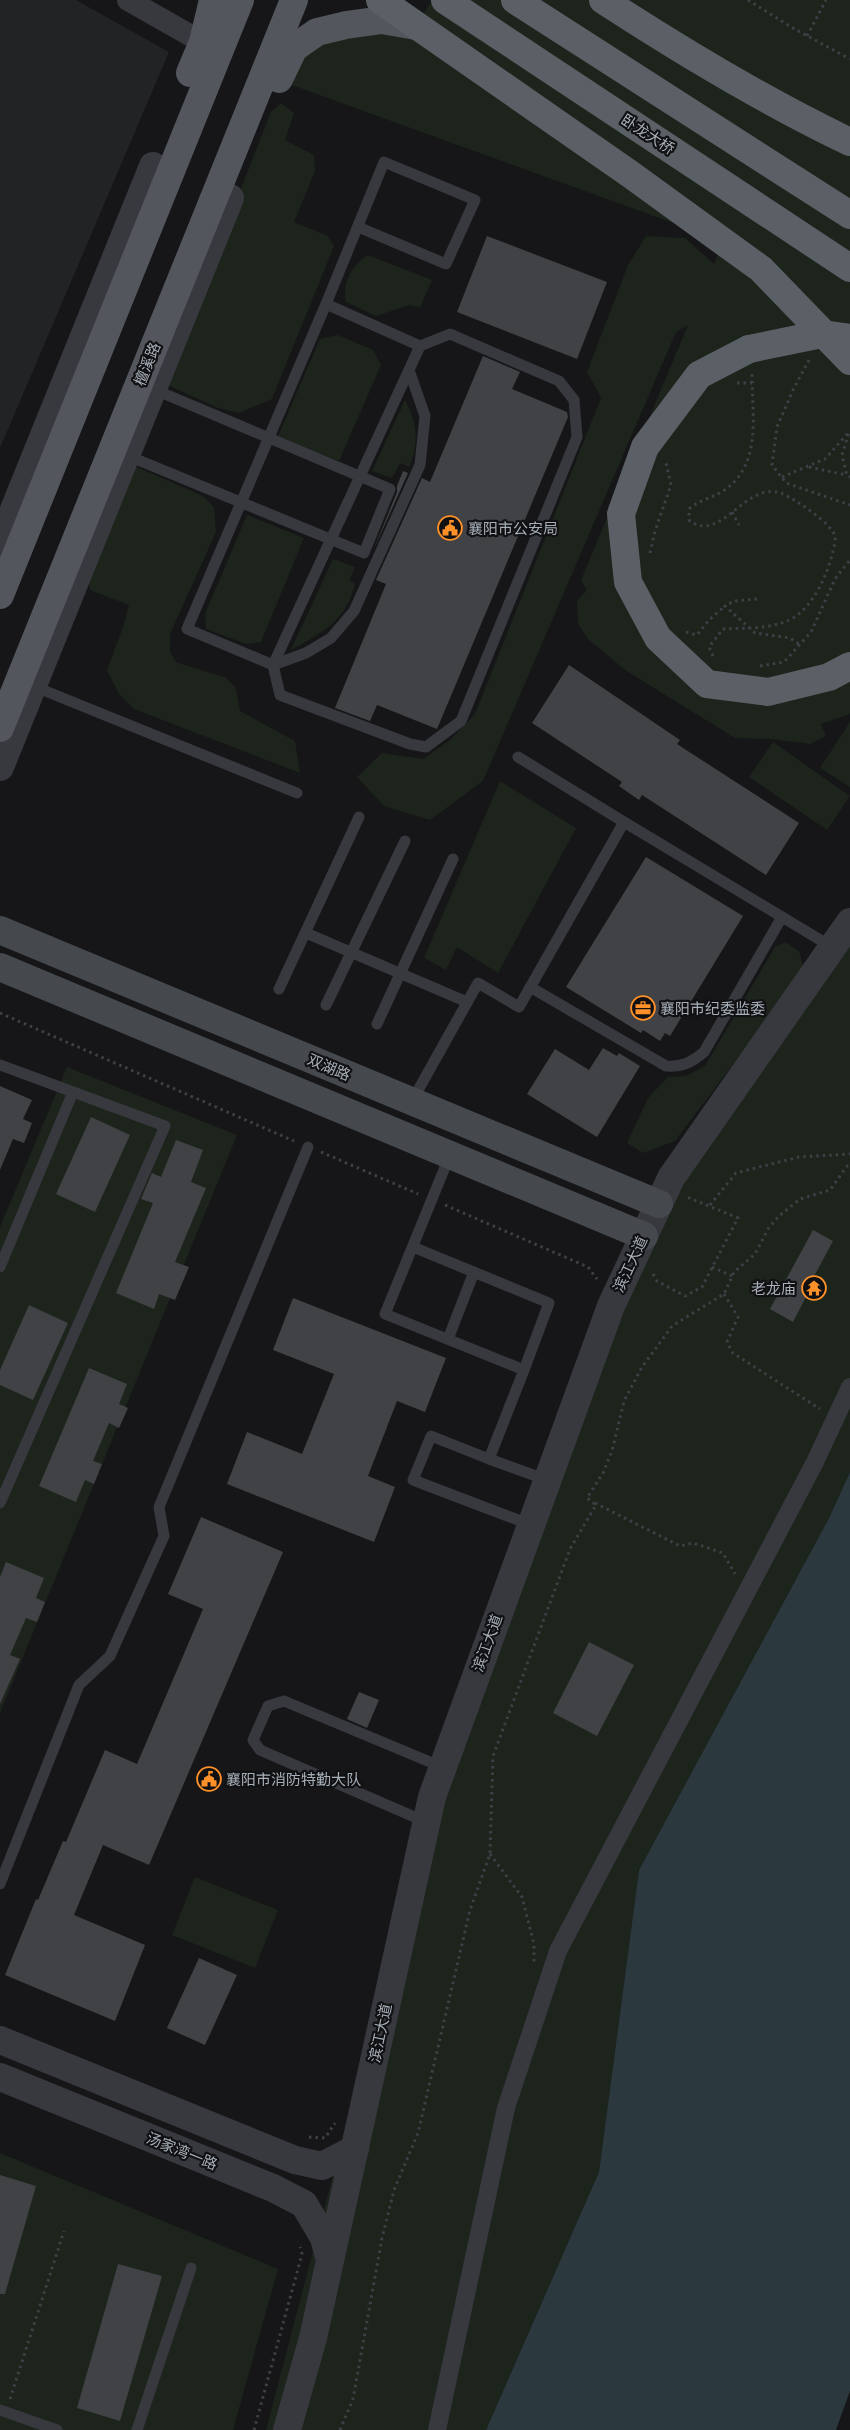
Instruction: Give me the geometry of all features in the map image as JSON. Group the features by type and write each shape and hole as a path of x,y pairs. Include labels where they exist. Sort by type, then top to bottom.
{"highway":[{"path":"380,0 630,174 761,269 850,361"},
{"name":"卧龙大桥","path":"445,0 850,268"},
{"path":"515,0 850,215"},
{"path":"603,0 657,35 794,115 850,142"},
{"path":"850,338 822,334 749,349 699,375 645,447 621,514 628,582 658,638 707,684 768,692 829,678 850,666"}],"main road":[{"path":"0,595 154,215 211,47 213,0"},
{"path":"154,215 152,166 211,47 240,0"},
{"name":"檀溪路","path":"0,728 294,0"},
{"path":"198,237 230,198 278,80 294,48 317,32 346,25 382,20 416,26"},
{"name":"双湖路","path":"0,930 412,1101 662,1196"},
{"path":"5,971 450,1155 641,1242"}],"street":[{"path":"128,0 211,47"},
{"path":"0,544 152,166"},
{"path":"0,767 230,198"},
{"path":"0,918 46,949"},
{"name":"滨江大道","path":"287,2430 313,2338 432,1797 611,1306 671,1178 850,922"},
{"path":"437,2430 506,2108 558,1951 815,1462 850,1387"},
{"path":"0,2040 295,2160 322,2166 355,2149"},
{"name":"汤家湾一路","path":"0,2078 273,2188 304,2204 324,2238 330,2260"}],"lane":[{"path":"358,226 446,264 475,200 384,162 326,304 187,630 274,665 306,653 331,638 354,611 420,465 425,416 409,370"},
{"path":"326,304 420,346"},
{"path":"450,334 559,381 574,400 577,437 461,721 426,747 410,744 280,695 274,665 420,346 450,334"},
{"path":"126,455 364,553 390,489 153,389"},
{"path":"33,686 297,794"},
{"path":"518,756 832,947"},
{"path":"279,989 359,816"},
{"path":"412,1101 478,983 519,1007 624,822"},
{"path":"326,1006 405,841"},
{"path":"377,1024 453,858"},
{"path":"530,987 666,1066 680,1067 692,1062 704,1052 782,917"},
{"path":"306,933 468,1002"},
{"path":"0,1064 165,1126 0,1503"},
{"path":"0,1267 73,1092"},
{"path":"0,1884 79,1685 110,1656 164,1536 158,1507 308,1147"},
{"path":"450,1155 385,1314 524,1370"},
{"path":"413,1247 549,1303 489,1459"},
{"path":"448,1339 474,1272"},
{"path":"531,1525 413,1480 431,1436 547,1480"},
{"path":"426,1822 260,1750 253,1740 268,1706 284,1701 442,1768"},
{"path":"137,2430 191,2268"},
{"path":"3,2411 57,2430"}],"path":[{"path":"748,0 807,36 850,59"},
{"path":"807,36 826,0"},
{"path":"812,353 793,390 777,428 772,464 786,483 850,505"},
{"path":"716,661 709,647 724,629 746,628 788,621 809,604 829,572 836,538 829,525 782,493 763,493 748,499 720,522 710,526 694,525 689,520 689,509 698,501 726,489 746,469 752,444 752,364"},
{"path":"729,383 752,383"},
{"path":"781,477 826,459 850,431"},
{"path":"849,476 842,455 850,431"},
{"path":"649,559 655,531 671,485 665,466 668,456"},
{"path":"809,466 849,476"},
{"path":"732,512 739,525"},
{"path":"751,668 784,662 811,632 835,579 850,560"},
{"path":"683,631 698,635 709,620 725,606 734,601 757,599"},
{"path":"725,606 746,628 755,633 768,637 790,638 800,644"},
{"path":"0,1014 588,1267 600,1283"},
{"path":"710,1205 736,1173 799,1157 850,1154"},
{"path":"587,1498 604,1473 612,1451 624,1401 642,1367 672,1326 724,1294 734,1272 756,1254 768,1229 779,1216 800,1199 830,1190 850,1162"},
{"path":"641,1242 657,1281 685,1296 702,1287 738,1218 710,1205 662,1196"},
{"path":"712,1267 732,1276"},
{"path":"724,1294 738,1317 728,1342 733,1353 835,1419"},
{"path":"587,1498 680,1546 693,1543 723,1553 746,1594"},
{"path":"340,2430 353,2399 382,2238 394,2190 418,2133 470,1910 490,1854 493,1756 570,1549 596,1505 587,1498"},
{"path":"490,1854 522,1897 534,1944 534,1972"},
{"path":"302,2136 325,2138 337,2120"},
{"path":"3,2411 64,2231"},
{"path":"254,2430 302,2254 298,2239"}],"shaded area":[{"path":"0,0 76,0 169,52 0,448"},
{"path":"432,0 850,0 850,714 821,724 826,736 810,744 771,739 735,738 625,670 588,639 578,624 577,601 587,590 581,580 688,325 676,332 483,781 430,820 384,806 357,777 382,753 423,759 450,740 475,714 601,398 587,372 628,265 646,236 685,238 714,264 723,241 278,80 294,48 416,26"},
{"path":"281,103 294,113 285,140 314,155 315,171 294,222 328,236 334,246 272,399 239,413 218,408 170,386 168,374 271,112"},
{"path":"368,255 432,280 420,308 410,305 376,316 346,302 347,281 357,264"},
{"path":"338,335 373,350 381,365 339,461 278,436 320,339"},
{"path":"405,400 416,433 415,449 409,467 400,463 392,478 372,471"},
{"path":"137,467 203,496 214,507 216,532 170,634 170,652 176,662 226,678 236,688 240,711 295,741 300,773 134,709 119,694 107,670 129,605 90,590 87,577 128,472"},
{"path":"247,515 304,538 261,642 246,644 206,629 205,614"},
{"path":"333,559 355,567 349,581 355,583 351,596 340,616 332,624 313,638 291,650"},
{"path":"850,722 850,787 820,768"},
{"path":"773,742 850,796 827,830 749,777"},
{"path":"500,781 576,828 498,973 457,947 446,970 424,958"},
{"path":"850,922 850,1472 829,1518 639,1870 599,2172 486,2430 266,2430 432,1797 659,1204"},
{"path":"785,942 799,951 803,966 790,989 675,1141 643,1153 627,1143 648,1098 668,1077 686,1076 705,1066 775,947"},
{"path":"67,1067 237,1135 0,1713 0,1227"},
{"path":"850,1472 850,2391 836,2430 486,2430 599,2172 639,1870 829,1518"},
{"path":"195,1877 278,1910 255,1968 172,1935"},
{"path":"0,2153 278,2269 233,2430 0,2430"}],"building":[{"path":"487,236 607,282 577,359 457,312"},
{"name":"襄阳市公安局","path":"483,356 520,372 512,389 567,412 568,417 437,729 377,705 370,721 335,708 386,584 376,580 422,478 430,482"},
{"path":"403,471 408,473 373,551 397,492 397,486"},
{"path":"569,665 680,740 677,744 799,823 766,875 642,795 639,800 619,786 622,782 532,723"},
{"name":"襄阳市纪委监委","path":"646,857 743,916 670,1036 665,1033 660,1041 643,1030 641,1033 566,987"},
{"path":"603,1048 617,1056 619,1053 640,1066 597,1137 527,1094 555,1049 589,1070"},
{"path":"0,1086 32,1100 23,1119 32,1123 24,1143 13,1139 0,1170"},
{"path":"91,1117 130,1135 95,1212 56,1194"},
{"path":"176,1140 203,1150 191,1182 206,1188 175,1262 189,1267 175,1300 159,1294 154,1309 116,1293 153,1203 141,1199 152,1173 161,1177"},
{"path":"813,1230 833,1241 804,1295 806,1297 793,1322 770,1309"},
{"path":"293,1298 446,1358 425,1412 397,1401 368,1476 395,1487 374,1542 227,1484 247,1432 302,1454 334,1374 273,1350"},
{"path":"29,1305 68,1323 33,1400 0,1385 0,1370"},
{"path":"89,1368 127,1384 119,1404 128,1408 119,1428 109,1423 93,1461 102,1464 94,1484 85,1480 76,1502 39,1486"},
{"path":"201,1517 283,1552 149,1865 103,1845 74,1915 145,1945 115,2021 5,1975 36,1899 38,1900 63,1841 66,1842 105,1750 137,1764 203,1609 168,1594"},
{"path":"6,1562 44,1578 36,1598 45,1602 37,1622 26,1618 10,1655 20,1659 0,1704 0,1577"},
{"path":"589,1642 634,1665 597,1736 553,1713"},
{"path":"359,1692 379,1700 367,1728 347,1719"},
{"path":"199,1958 237,1975 205,2045 167,2028"},
{"path":"0,2175 36,2186 5,2294 0,2294"},
{"path":"118,2264 162,2276 120,2421 77,2408"}],"place":[{"name":"襄阳市公安局","path":"450,528"},
{"name":"襄阳市纪委监委","path":"643,1008"},
{"name":"老龙庙","path":"814,1288"},
{"name":"襄阳市消防特勤大队","path":"209,1779"}]}
